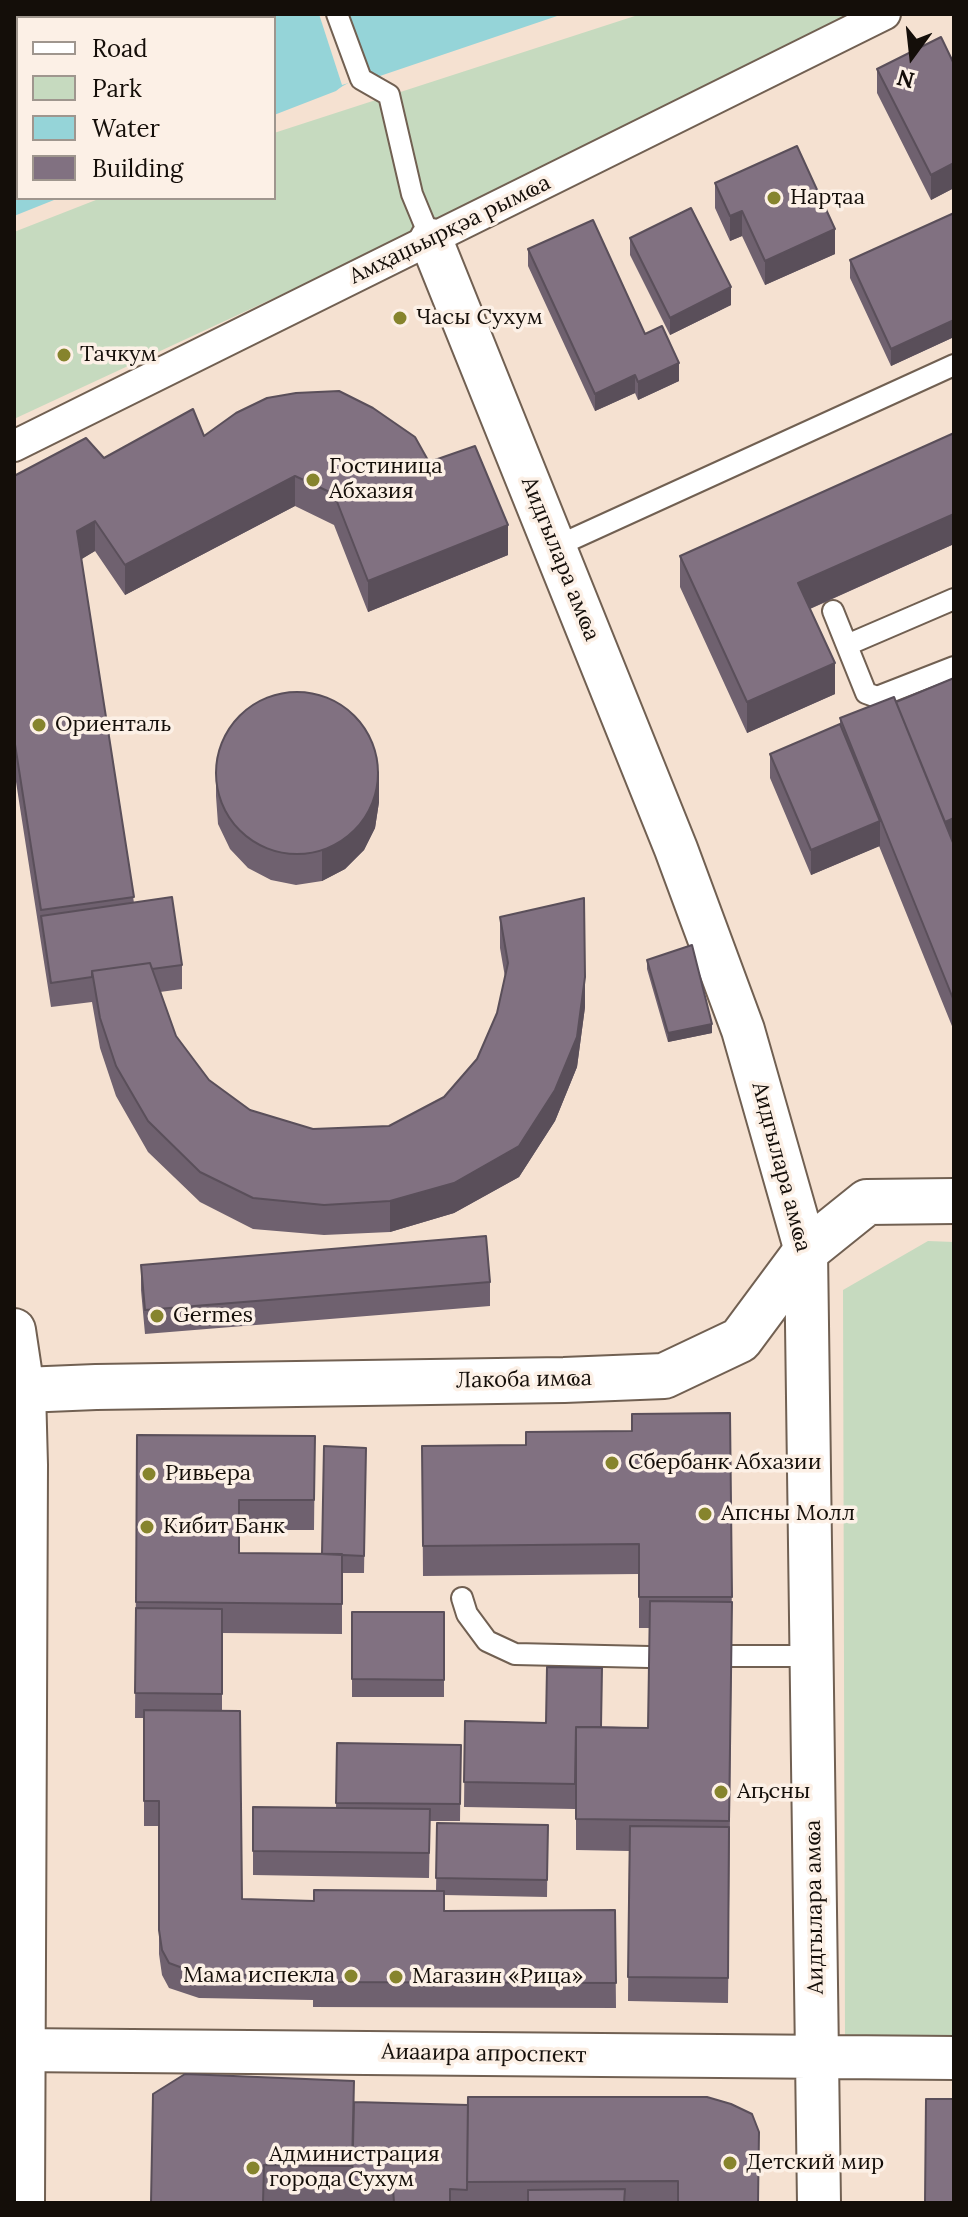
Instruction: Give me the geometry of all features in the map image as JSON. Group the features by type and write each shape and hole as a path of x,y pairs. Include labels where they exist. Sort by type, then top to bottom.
{"main road":[{"name":"Лакоба имҩа","path":"18,1390 664,1376 740,1340 806,1251 867,1202 954,1201"},
{"path":"18,1390 25,1465 18,2050 22,2203"}],"street":[{"name":"Амҳаџьырқәа рымҩа","path":"14,446 885,14"},
{"name":"Аидгылара амҩа","path":"431,240 676,849 743,1030 806,1251 819,2203"},
{"path":"14,1330 18,1390"},
{"name":"Аиааира апроспект","path":"18,2050 954,2058"}],"lane":[{"path":"337,14 361,79 389,95 412,194 431,240"},
{"path":"555,547 954,365"},
{"path":"847,645 954,599"},
{"path":"833,611 866,693 877,697 954,667"},
{"path":"462,1598 467,1614 487,1641 515,1654 649,1657"},
{"path":"731,1656 812,1656"}],"green space":[{"path":"641,14 885,14 14,419 14,232 96,200 276,200 276,132"},
{"path":"928,1241 954,1242 954,2035 845,2038 843,1290"}],"water":[{"path":"14,14 563,14 374,78 354,81 276,114 276,16 16,16 16,200 54,200 14,216"}],"pier":[{"path":"319,14 348,14 369,77 342,85"}],"building":[{"path":"941,37 954,64 954,163 931,175 877,69"},
{"path":"797,146 835,229 765,261 742,211 730,216 715,183"},
{"path":"691,208 731,287 670,318 630,238"},
{"path":"954,213 954,320 891,349 850,260"},
{"path":"593,220 645,334 662,326 679,363 638,382 635,375 595,394 528,249"},
{"path":"339,391 373,408 415,437 429,462 475,446 508,525 368,581 334,494 295,476 125,565 95,521 77,531 134,897 41,910 14,738 14,476 86,438 104,458 193,409 204,436 236,413 267,398"},
{"path":"954,433 954,514 798,583 835,663 747,702 680,556"},
{"path":"954,678 954,818 945,822 896,702"},
{"path":"297,692 328,698 354,716 372,742 378,773 372,804 354,830 328,848 297,854 266,848 240,830 222,804 216,773 222,742 240,716 266,698"},
{"path":"894,697 954,845 954,1001 840,718"},
{"path":"840,724 880,821 811,850 770,754"},
{"path":"172,897 182,965 152,969 150,963 92,971 92,977 51,983 41,916"},
{"path":"584,898 585,977 577,1037 555,1090 519,1146 454,1183 390,1201 324,1205 253,1198 200,1172 148,1121 116,1066 100,1018 92,971 150,963 176,1036 209,1080 250,1110 313,1129 389,1126 444,1097 477,1059 497,1013 508,963 500,917"},
{"path":"692,945 712,1024 668,1033 647,960"},
{"path":"486,1236 490,1282 145,1310 141,1265"},
{"path":"730,1413 732,1597 639,1597 639,1544 423,1546 422,1446 526,1445 526,1432 632,1431 632,1414"},
{"path":"137,1435 315,1436 314,1500 239,1500 239,1553 342,1554 342,1604 136,1602"},
{"path":"324,1446 366,1448 364,1556 322,1554"},
{"path":"650,1601 732,1602 729,1821 576,1819 576,1727 648,1728"},
{"path":"136,1608 222,1609 222,1694 135,1693"},
{"path":"352,1612 444,1612 444,1680 352,1679"},
{"path":"547,1667 602,1668 601,1727 576,1727 575,1784 464,1782 465,1721 546,1723"},
{"path":"144,1710 240,1711 242,1899 314,1901 314,1890 444,1891 444,1911 615,1910 616,1983 313,1982 313,1976 199,1974 169,1963 162,1950 159,1930 159,1801 144,1801"},
{"path":"337,1743 461,1745 460,1804 336,1803"},
{"path":"253,1807 430,1809 429,1853 253,1851"},
{"path":"437,1823 548,1825 547,1880 436,1878"},
{"path":"630,1826 729,1827 728,1978 628,1977"},
{"name":"Администрация города Сухум","path":"185,2074 354,2081 352,2166 264,2165 263,2203 151,2203 153,2094"},
{"path":"468,2097 707,2097 731,2104 752,2114 759,2132 758,2203 678,2203 678,2181 467,2182"},
{"path":"926,2099 954,2099 954,2203 925,2203"},
{"path":"354,2102 468,2105 467,2190 450,2189 450,2203 394,2203 393,2188 352,2187"},
{"path":"625,2189 624,2203 528,2203 528,2190"}],"place":[{"name":"Нарҭаа","path":"774,198"},
{"name":"Часы Сухум","path":"400,318"},
{"name":"Тачкум","path":"64,355"},
{"name":"Гостиница Абхазия","path":"313,480"},
{"name":"Ориенталь","path":"39,725"},
{"name":"Germes","path":"157,1316"},
{"name":"Сбербанк Абхазии","path":"612,1463"},
{"name":"Ривьера","path":"149,1474"},
{"name":"Апсны Молл","path":"705,1514"},
{"name":"Кибит Банк","path":"147,1527"},
{"name":"Аҧсны","path":"721,1792"},
{"name":"Мама испекла","path":"351,1976"},
{"name":"Магазин «Рица»","path":"396,1977"},
{"name":"Детский мир","path":"730,2163"},
{"name":"Администрация города Сухум","path":"253,2168"}]}
